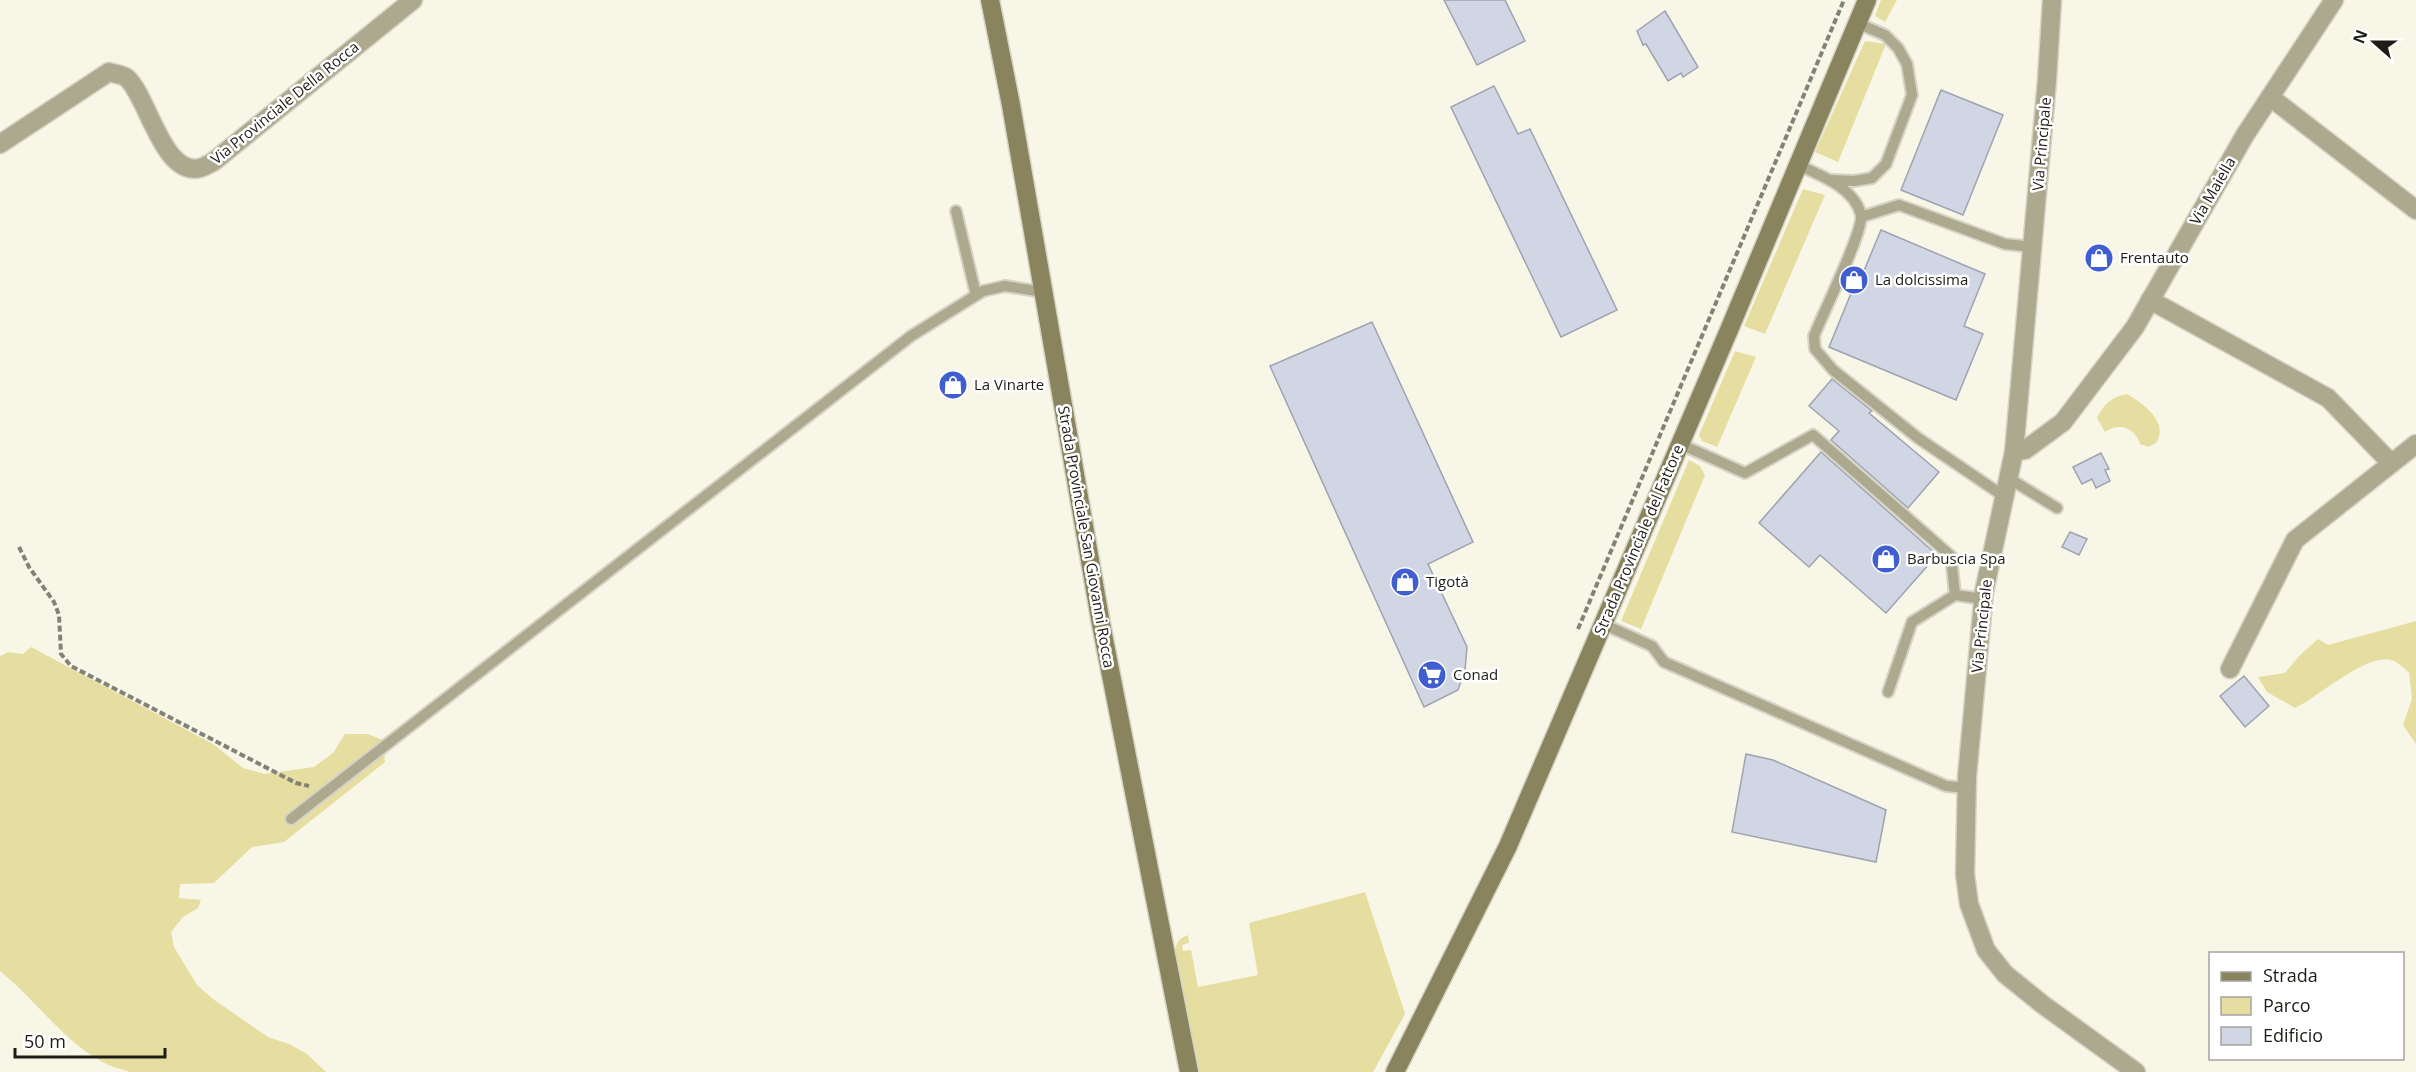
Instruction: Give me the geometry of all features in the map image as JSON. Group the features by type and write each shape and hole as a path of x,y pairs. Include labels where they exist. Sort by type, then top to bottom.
{"main road":[{"name":"Strada Provinciale San Giovanni Rocca","path":"990,0 1101,624 1189,1072"},
{"name":"Strada Provinciale del Fattore","path":"1395,1072 1508,846 1867,0"}],"street":[{"name":"Via Provinciale Della Rocca","path":"0,144 109,72 126,76 138,93 160,139 174,159 189,168 199,168 213,162 413,0"},
{"name":"Via Principale","path":"2052,0 2014,452 1983,599 1967,788 1965,874 1970,904 1986,950 2005,974 2136,1072"},
{"name":"Via Maiella","path":"2014,452 2025,450 2063,422 2135,327 2246,135 2334,0"},
{"path":"2270,97 2416,210"},
{"path":"2150,300 2328,399 2391,463"},
{"path":"2230,669 2295,540 2416,444"}],"lane":[{"path":"1831,180 1854,181 1872,178 1886,164 1912,95 1907,63 1898,48 1885,34 1857,23"},
{"path":"1798,165 1831,180 1855,202 1861,217 1857,236 1814,336 1815,349 1833,370 1918,438 2007,488 2057,508"},
{"path":"1861,217 1899,205 2005,244 2033,247"},
{"path":"956,211 976,295"},
{"path":"291,819 849,382 911,336 983,291 1005,286 1043,292"},
{"path":"1680,444 1745,473 1813,435 1952,556 1955,595"},
{"path":"1888,692 1912,622 1955,595 1983,599"},
{"path":"1603,624 1652,646 1665,662 1946,786 1967,788"}],"path":[{"path":"1575,637 1844,0"},
{"path":"19,547 29,567 54,602 59,615 61,654 71,666 296,783 328,789"}],"green space":[{"path":"1881,0 1897,0 1885,22 1875,16"},
{"path":"1865,41 1886,44 1838,162 1815,152"},
{"path":"1803,189 1825,195 1765,334 1744,326"},
{"path":"1735,351 1756,357 1717,447 1702,441 1699,435"},
{"path":"2127,394 2140,402 2157,421 2159,435 2156,443 2148,447 2140,444 2138,438 2126,428 2116,427 2105,432 2097,418 2109,402"},
{"path":"1689,460 1700,466 1705,475 1641,629 1621,621"},
{"path":"2416,621 2416,744 2403,725 2412,699 2409,672 2394,661 2384,659 2358,668 2295,708 2267,692 2258,677 2285,673 2318,639 2328,645"},
{"path":"31,647 213,744 243,768 265,774 314,767 333,753 345,734 368,734 383,740 385,762 284,842 252,847 214,883 180,884 179,898 201,900 198,908 183,917 171,932 174,947 197,985 213,999 268,1037 289,1044 307,1054 326,1072 130,1072 110,1066 89,1054 63,1032 0,971 0,656 8,652 23,654"},
{"path":"1365,892 1405,1014 1373,1072 1196,1072 1175,953 1180,940 1188,935 1189,943 1182,945 1183,951 1191,950 1198,987 1258,975 1249,923"}],"building":[{"path":"1444,0 1505,0 1525,41 1477,65"},
{"path":"1665,11 1698,67 1683,77 1681,73 1668,81 1646,44 1643,45 1637,31"},
{"path":"1494,86 1518,134 1530,129 1617,310 1561,337 1451,107"},
{"path":"1941,90 2003,115 1963,215 1901,190"},
{"path":"1881,230 1985,274 1964,326 1983,334 1956,400 1829,347"},
{"path":"1372,322 1473,542 1428,564 1467,647 1465,670 1458,690 1424,707 1270,366"},
{"path":"1832,379 1872,411 1869,413 1939,472 1908,508 1831,440 1839,431 1809,406"},
{"path":"1821,452 1937,555 1886,613 1820,555 1809,567 1759,523"},
{"path":"2101,453 2109,469 2105,470 2110,481 2096,488 2092,479 2082,484 2073,467"},
{"path":"2070,532 2087,539 2079,555 2062,547"},
{"path":"2244,676 2269,706 2245,727 2220,696"},
{"path":"1746,754 1773,760 1886,810 1876,862 1732,832"}],"place":[{"name":"Frentauto","path":"2099,258"},
{"name":"La dolcissima","path":"1854,280"},
{"name":"La Vinarte","path":"953,385"},
{"name":"Barbuscia Spa","path":"1886,559"},
{"name":"Tigotà","path":"1405,582"},
{"name":"Conad","path":"1432,675"}]}
